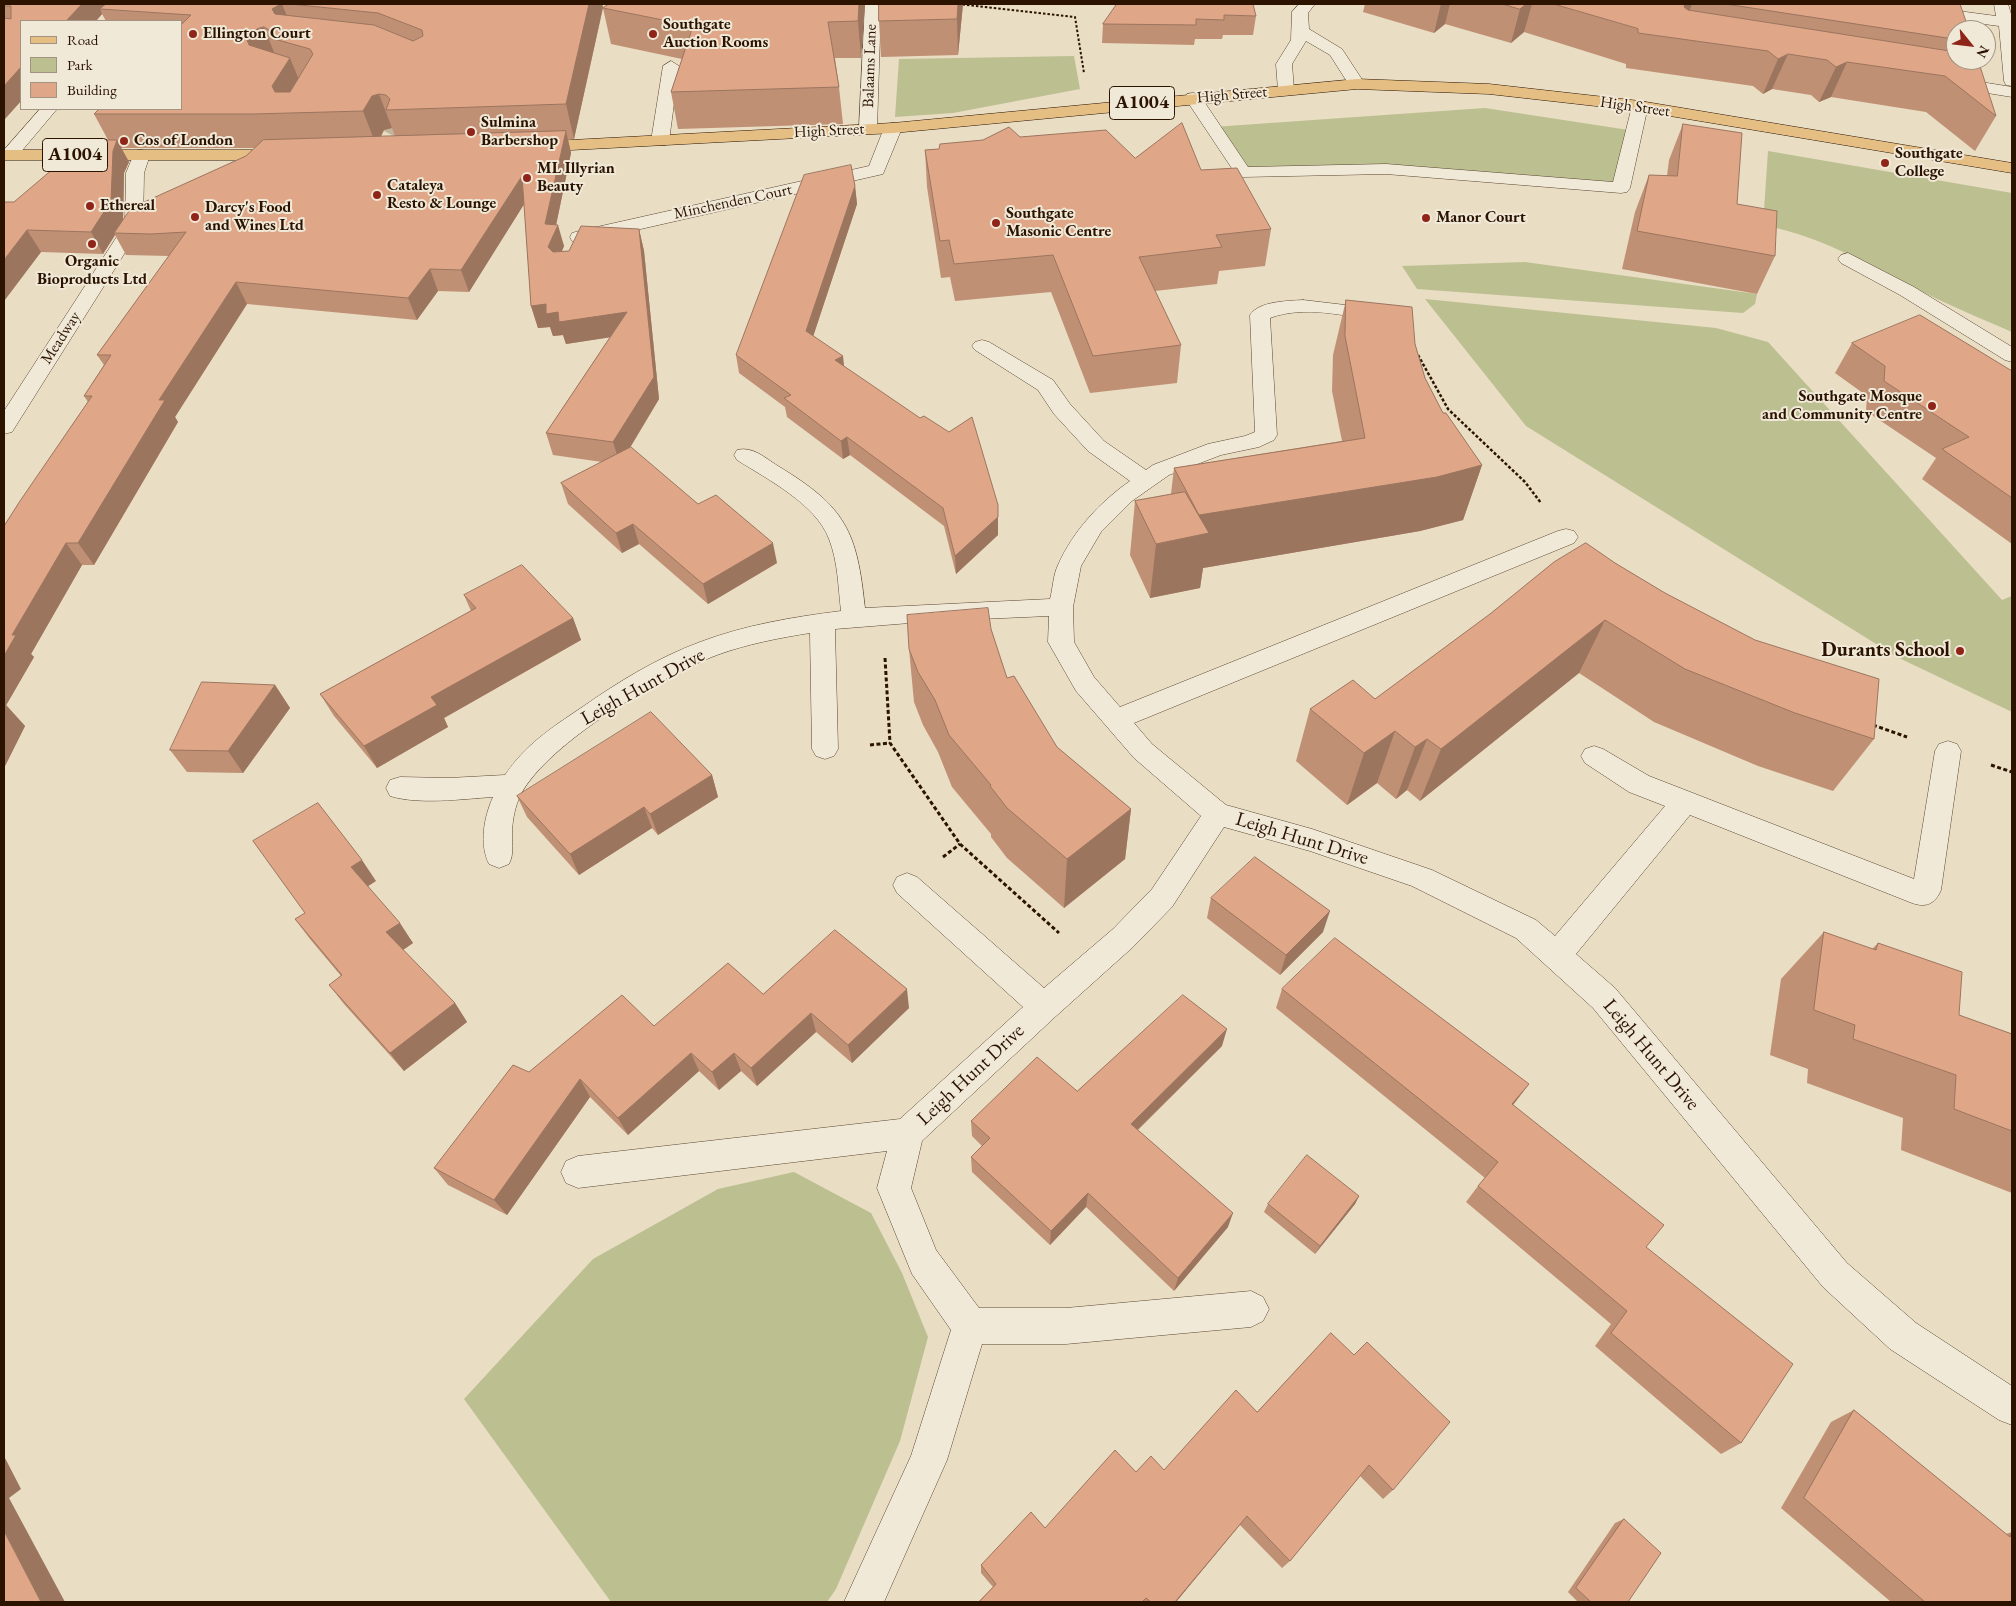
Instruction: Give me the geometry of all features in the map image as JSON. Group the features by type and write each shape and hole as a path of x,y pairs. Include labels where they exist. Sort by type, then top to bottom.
{"main road":[{"name":"High Street","path":"520,148 893,128 1193,98 1357,84 1489,89 1640,106 2012,168"},
{"name":"A1004","path":"6,155 142,155 275,152 303,154"}],"street":[{"name":"Balaams Lane","path":"868,129 873,4"},
{"path":"1286,90 1284,64 1296,49 1302,32 1300,12 1307,4"},
{"path":"1873,4 2006,22"},
{"path":"2001,4 2006,22 2012,81"},
{"path":"1302,32 1336,52 1357,84"},
{"path":"660,141 671,66"},
{"path":"1936,80 2012,92"},
{"path":"1193,98 1243,172 1386,169 1621,188 1640,106"},
{"path":"6,155 48,110"},
{"name":"Minchenden Court","path":"573,252 580,236 877,170 893,128"},
{"path":"249,172 275,152"},
{"name":"Meadway","path":"4,427 143,220 134,173 142,155"},
{"path":"1848,259 1907,291 2012,356"},
{"name":"Leigh Hunt Drive","path":"1400,317 1291,305 1274,308 1260,315 1266,435 1251,442 1216,449 1161,470 1124,496 1093,527 1069,566 1061,607 1061,642 1085,684 1142,751 1217,814 1312,840 1422,878 1526,929 1604,998 1835,1275 1903,1336 2012,1407"},
{"path":"982,346 1046,385 1062,409 1096,446 1146,481"},
{"path":"746,455 822,509 837,528 846,553 854,618"},
{"path":"1116,719 1566,537"},
{"name":"Leigh Hunt Drive","path":"499,856 498,828 504,805 528,763 548,743 638,684 682,660 727,642 793,627 854,618 1061,607"},
{"path":"822,623 825,749"},
{"path":"1594,756 1638,784 1922,894 1927,890 1948,751"},
{"path":"400,788 449,789 514,785"},
{"path":"1557,955 1685,802"},
{"name":"Leigh Hunt Drive","path":"970,1326 924,1262 894,1188 908,1133 1044,1007 1123,938 1162,898 1217,814"},
{"path":"907,885 1044,1007"},
{"path":"578,1172 908,1133"},
{"path":"864,1602 928,1460 970,1326 1066,1326 1252,1309"}],"path":[{"path":"958,4 1075,17 1089,108"},
{"path":"1400,317 1411,344 1448,409 1525,482 1566,537"},
{"path":"883,615 890,743 960,844 1094,964"},
{"path":"1872,724 2012,772"}],"green space":[{"path":"1074,56 1080,89 953,113 895,117 899,59"},
{"path":"1485,108 1635,131 1621,188 1386,169 1243,172 1213,127"},
{"path":"1768,151 2012,193 2012,332 1935,298 1851,255 1786,230 1763,225"},
{"path":"1525,262 1757,294 1755,304 1743,313 1417,289 1402,266"},
{"path":"1425,299 1716,328 1768,342 2002,600 2012,596 2012,712 1897,657 1526,426"},
{"path":"794,1172 871,1213 902,1273 928,1337 900,1441 836,1589 827,1602 611,1602 464,1399 593,1259 718,1189"}],"building":[{"path":"4,4 82,4 67,20 20,20 20,68 4,86 4,18 11,19 11,6 4,6"},
{"path":"106,4 281,4 272,9 275,14 374,25 413,41 423,36 422,30 378,13 290,4 589,4 566,104 386,110 390,99 386,95 379,94 372,96 363,111 253,114 94,114 98,110 182,110 182,24 191,15 100,9","holes":["264,27 274,33 271,38 310,49 313,54 290,92 275,92 272,86 290,58 249,45 247,40 257,29"]},
{"path":"609,4 859,4 858,21 828,22 839,87 671,92 693,26 603,8"},
{"path":"879,4 958,4 957,19 879,21"},
{"path":"1117,4 1253,4 1256,16 1224,15 1224,20 1196,19 1196,25 1103,24"},
{"path":"1503,4 1526,4 1520,9"},
{"path":"1554,4 1685,4 1684,7 1688,10 1946,50 1946,70 1981,70 1996,116 1945,76 1847,62 1836,67 1827,60 1788,54 1778,59 1768,51 1638,33 1638,29"},
{"path":"1726,4 1960,4 1966,20 1946,20 1946,37"},
{"path":"1182,123 1201,170 1237,168 1271,229 1216,235 1222,247 1139,257 1181,345 1093,356 1053,255 954,264 949,240 940,241 925,150 939,149 940,144 983,140 1009,127 1020,137 1106,130 1135,158"},
{"path":"1683,124 1742,133 1737,204 1777,211 1775,256 1637,231 1649,175 1677,176"},
{"path":"566,131 545,224 558,225 548,247 553,252 569,251 581,226 639,229 654,377 613,442 546,433 627,312 559,322 558,312 546,314 546,304 531,306 522,176 461,270 430,269 408,298 236,282 159,400 165,400 78,543 66,543 12,635 16,635 4,656 4,526 92,396 84,396 111,355 97,355 186,232 151,234 114,233 131,208 246,156 263,140"},
{"path":"88,140 117,140 113,151 111,201 91,232 27,230 4,260 4,202 14,202 54,168 60,169"},
{"path":"851,165 855,186 806,331 843,356 835,360 920,418 924,416 949,432 972,417 998,505 998,517 955,556 943,508 847,437 841,441 784,398 791,395 736,355 804,175"},
{"path":"1346,300 1412,307 1415,344 1425,378 1443,413 1446,413 1482,465 1437,477 1199,515 1174,468 1365,438 1345,336"},
{"path":"1920,315 2012,371 2012,498 1942,449 1969,437 1884,381 1885,366 1852,343"},
{"path":"631,447 698,504 716,495 773,543 703,584 633,524 616,533 561,483"},
{"path":"1185,492 1209,533 1156,544 1135,501"},
{"path":"1586,543 1665,593 1755,640 1879,679 1874,739 1795,713 1685,669 1605,620 1441,749 1427,739 1415,747 1395,731 1364,753 1310,709 1353,680 1375,699 1490,614 1554,562"},
{"path":"522,565 573,618 431,697 437,705 364,746 320,694 476,608 464,595"},
{"path":"988,608 991,629 1007,678 1014,676 1057,747 1131,809 1067,859 1007,808 991,785 949,735 935,700 918,672 909,649 907,615"},
{"path":"202,682 275,685 228,751 170,750"},
{"path":"651,712 712,775 650,814 644,807 570,854 517,796"},
{"path":"318,803 362,860 351,867 400,923 386,932 455,1003 390,1053 329,985 342,975 295,919 305,913 253,841"},
{"path":"1255,857 1330,911 1286,955 1211,898"},
{"path":"835,930 907,989 848,1045 811,1013 751,1068 734,1053 712,1072 691,1053 618,1118 580,1079 494,1200 434,1168 513,1065 529,1072 622,995 654,1026 728,963 763,994"},
{"path":"1824,932 1876,950 1878,943 1962,972 1959,1015 2012,1034 2012,1131 1954,1109 1956,1075 1853,1039 1855,1025 1814,1010"},
{"path":"1335,938 1529,1084 1512,1104 1664,1225 1646,1247 1793,1364 1741,1443 1611,1333 1627,1311 1478,1186 1498,1162 1282,989"},
{"path":"1183,995 1227,1029 1131,1124 1233,1213 1178,1278 1088,1193 1051,1231 971,1157 990,1138 971,1121 1037,1057 1077,1091"},
{"path":"1307,1155 1359,1196 1320,1246 1268,1204"},
{"path":"1331,1333 1354,1355 1367,1342 1450,1422 1393,1490 1369,1465 1290,1561 1247,1516 1175,1602 1151,1602 1146,1598 1142,1602 979,1602 996,1584 981,1565 1031,1512 1045,1528 1115,1450 1136,1472 1151,1456 1164,1470 1236,1390 1257,1412"},
{"path":"1854,1410 2010,1537 2012,1533 2012,1602 1925,1602 1804,1498"},
{"path":"1624,1519 1661,1553 1628,1602 1591,1602 1576,1588"},
{"path":"4,1531 41,1602 4,1602"}],"tunnel":[{"path":"392,135 410,98"}],"place":[{"name":"Ellington Court","path":"193,34"},
{"name":"Southgate Auction Rooms","path":"653,34"},
{"name":"Sulmina Barbershop","path":"471,132"},
{"name":"Cos of London","path":"124,141"},
{"name":"Southgate College","path":"1885,163"},
{"name":"ML Illyrian Beauty","path":"527,178"},
{"name":"Cataleya Resto & Lounge","path":"377,195"},
{"name":"Ethereal","path":"90,206"},
{"name":"Darcy's Food and Wines Ltd","path":"195,217"},
{"name":"Manor Court","path":"1426,218"},
{"name":"Southgate Masonic Centre","path":"996,223"},
{"name":"Organic Bioproducts Ltd","path":"92,244"},
{"name":"Southgate Mosque and Community Centre","path":"1932,406"},
{"name":"Durants School","path":"1960,651"}]}
